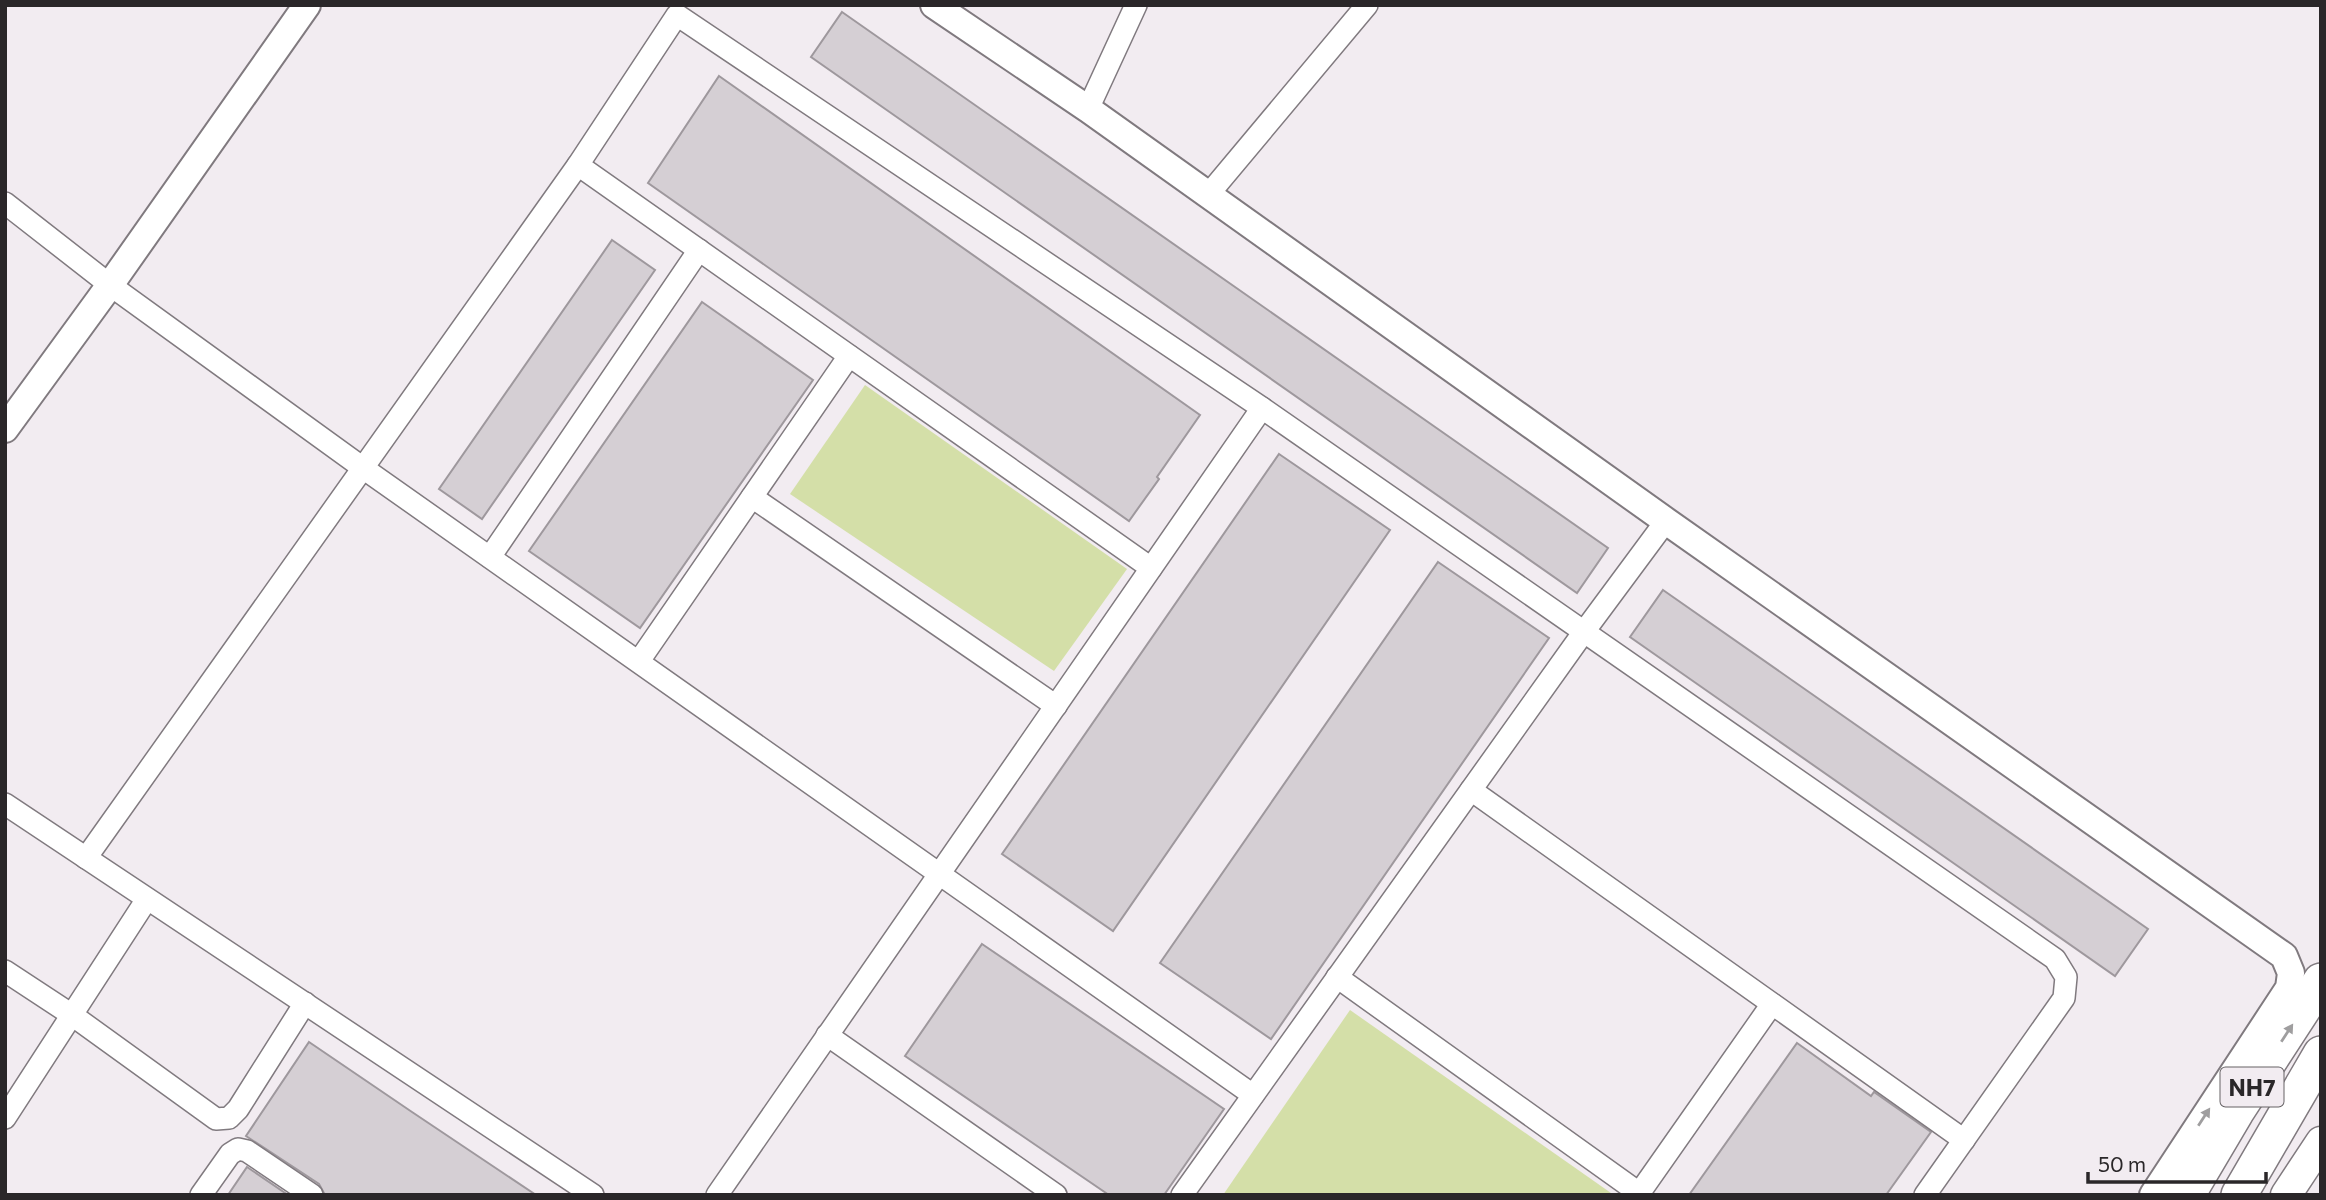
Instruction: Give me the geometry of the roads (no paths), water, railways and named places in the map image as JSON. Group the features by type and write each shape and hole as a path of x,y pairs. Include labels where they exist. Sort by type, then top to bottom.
{"highway":[{"name":"NH7","path":"2187,1195 2236,1112 2321,981"},
{"name":"NH7","path":"2239,1195 2321,1054"}],"main road":[{"path":"2286,1195 2321,1142"}],"street":[{"path":"5,429 307,5"},
{"path":"1088,109 1136,5"},
{"path":"1208,195 1367,5"},
{"path":"936,6 1088,109 1666,521 2284,956 2291,973 2289,988 2153,1195"},
{"path":"86,858 578,166 674,9 1262,408 2054,959 2066,977 2064,998 1925,1195"},
{"path":"578,166 1151,568"},
{"path":"5,203 110,285 363,468 1253,1096"},
{"path":"490,557 699,250"},
{"path":"639,662 849,356"},
{"path":"717,1195 1262,408"},
{"path":"752,497 1056,706"},
{"path":"1182,1195 1666,521"},
{"path":"1471,790 1964,1140"},
{"path":"5,804 593,1195"},
{"path":"5,1118 148,899"},
{"path":"5,971 72,1015 216,1119 229,1118 238,1109 305,1003"},
{"path":"1338,977 1639,1194 1772,1003"},
{"path":"827,1035 1056,1195"},
{"path":"201,1195 230,1154 238,1149 247,1151 312,1195"}]}
